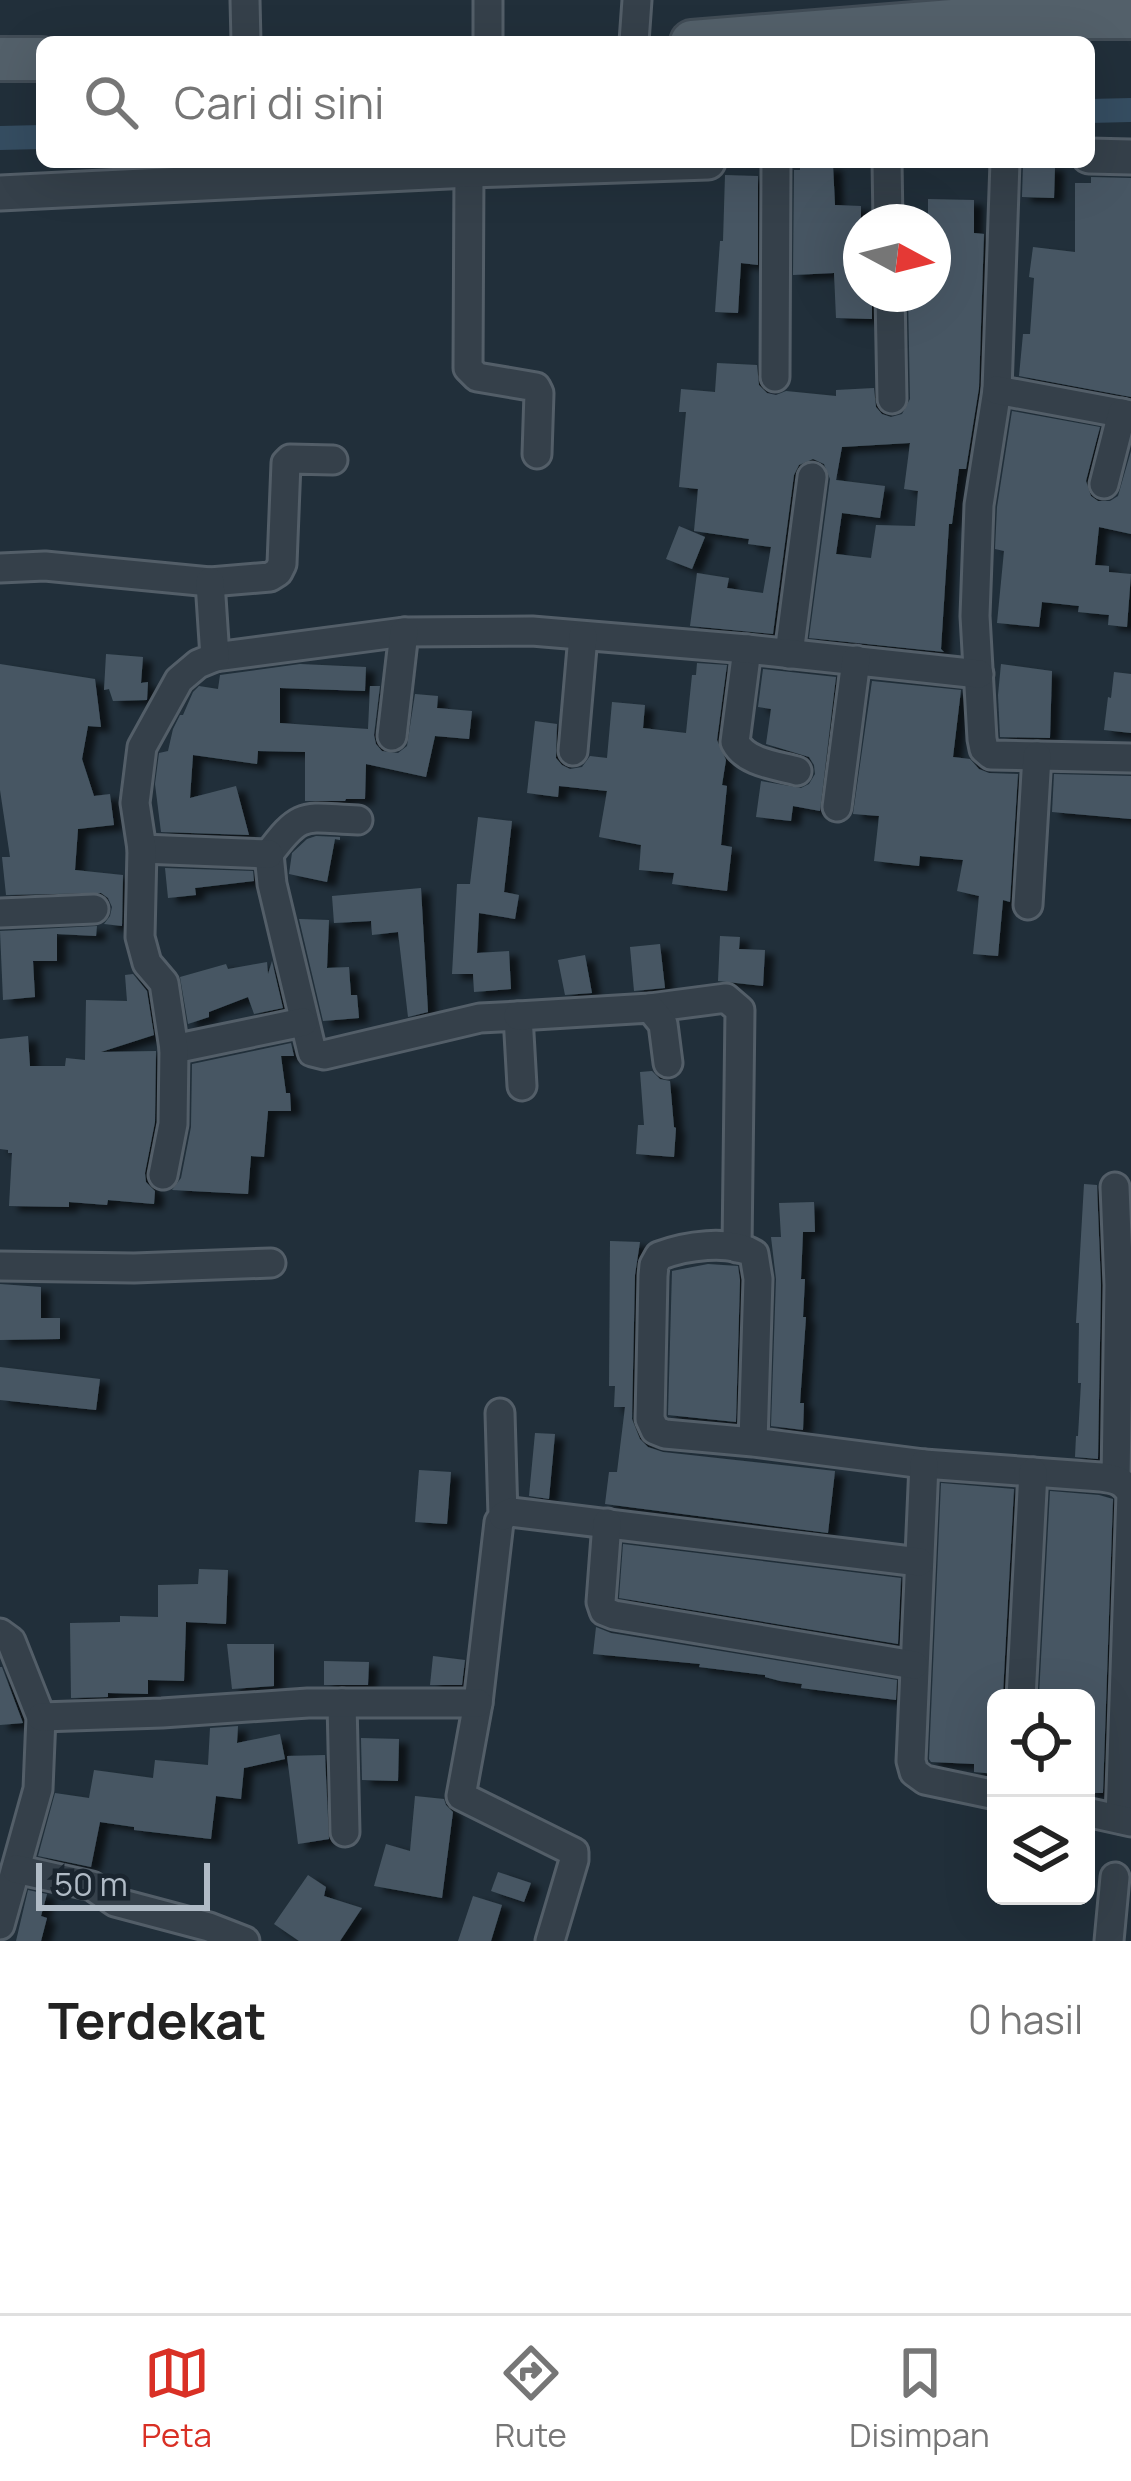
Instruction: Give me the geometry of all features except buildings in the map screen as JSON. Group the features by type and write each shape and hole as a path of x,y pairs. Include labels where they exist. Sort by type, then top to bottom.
{"main road":[{"path":"801,36 1002,25 1074,8 1131,17"},
{"path":"0,59 36,59"}],"street":[{"path":"244,0 246,36"},
{"path":"488,0 488,36"},
{"path":"634,36 637,0"},
{"path":"1095,156 1131,157"},
{"path":"0,193 529,168"},
{"path":"775,377 776,168"},
{"path":"887,168 888,204"},
{"path":"1004,168 997,390 979,505 975,616 984,749 991,755 1131,758"},
{"path":"469,170 468,368 476,377 536,387 537,454"},
{"path":"890,312 892,399"},
{"path":"997,390 1127,414 1104,484"},
{"path":"0,568 45,566 210,582 270,578 282,564 286,463 290,459 333,460"},
{"path":"789,654 812,477"},
{"path":"210,582 215,657"},
{"path":"163,1175 173,1124 174,1049 164,983 147,963 140,937 142,850 135,803 142,747 179,680 198,664 215,657 404,632 532,631 979,674"},
{"path":"392,736 404,632"},
{"path":"573,751 583,636"},
{"path":"747,649 735,742 749,757 797,771"},
{"path":"838,807 856,660"},
{"path":"1028,905 1037,756"},
{"path":"358,820 297,821 269,854 312,1052 325,1055 480,1018 650,1008 726,998 740,1010 736,1248"},
{"path":"142,850 269,854"},
{"path":"0,913 94,910"},
{"path":"650,1008 663,1024 668,1063"},
{"path":"518,1016 522,1086"},
{"path":"174,1049 303,1022"},
{"path":"1095,1814 1126,1821 1131,1494 1121,1471 1125,1285 1115,1187"},
{"path":"753,1442 754,1254 744,1248 700,1246 665,1253 654,1265 650,1419 655,1430 924,1464 1033,1472 1121,1471"},
{"path":"0,1266 271,1263"},
{"path":"500,1413 503,1516"},
{"path":"924,1464 911,1761 914,1772 925,1780 987,1793"},
{"path":"1021,1689 1033,1472"},
{"path":"550,1941 574,1852 461,1796 503,1516 511,1512 919,1562"},
{"path":"607,1523 604,1611 914,1665"},
{"path":"0,1633 11,1641 41,1718 38,1790 0,1925"},
{"path":"41,1718 342,1703 478,1703"},
{"path":"342,1703 345,1832"},
{"path":"16,1868 92,1886 115,1902 208,1934 245,1941"},
{"path":"1108,1941 1115,1877"}],"waterway":[{"path":"1095,111 1131,110"},
{"path":"0,138 36,137"}]}
